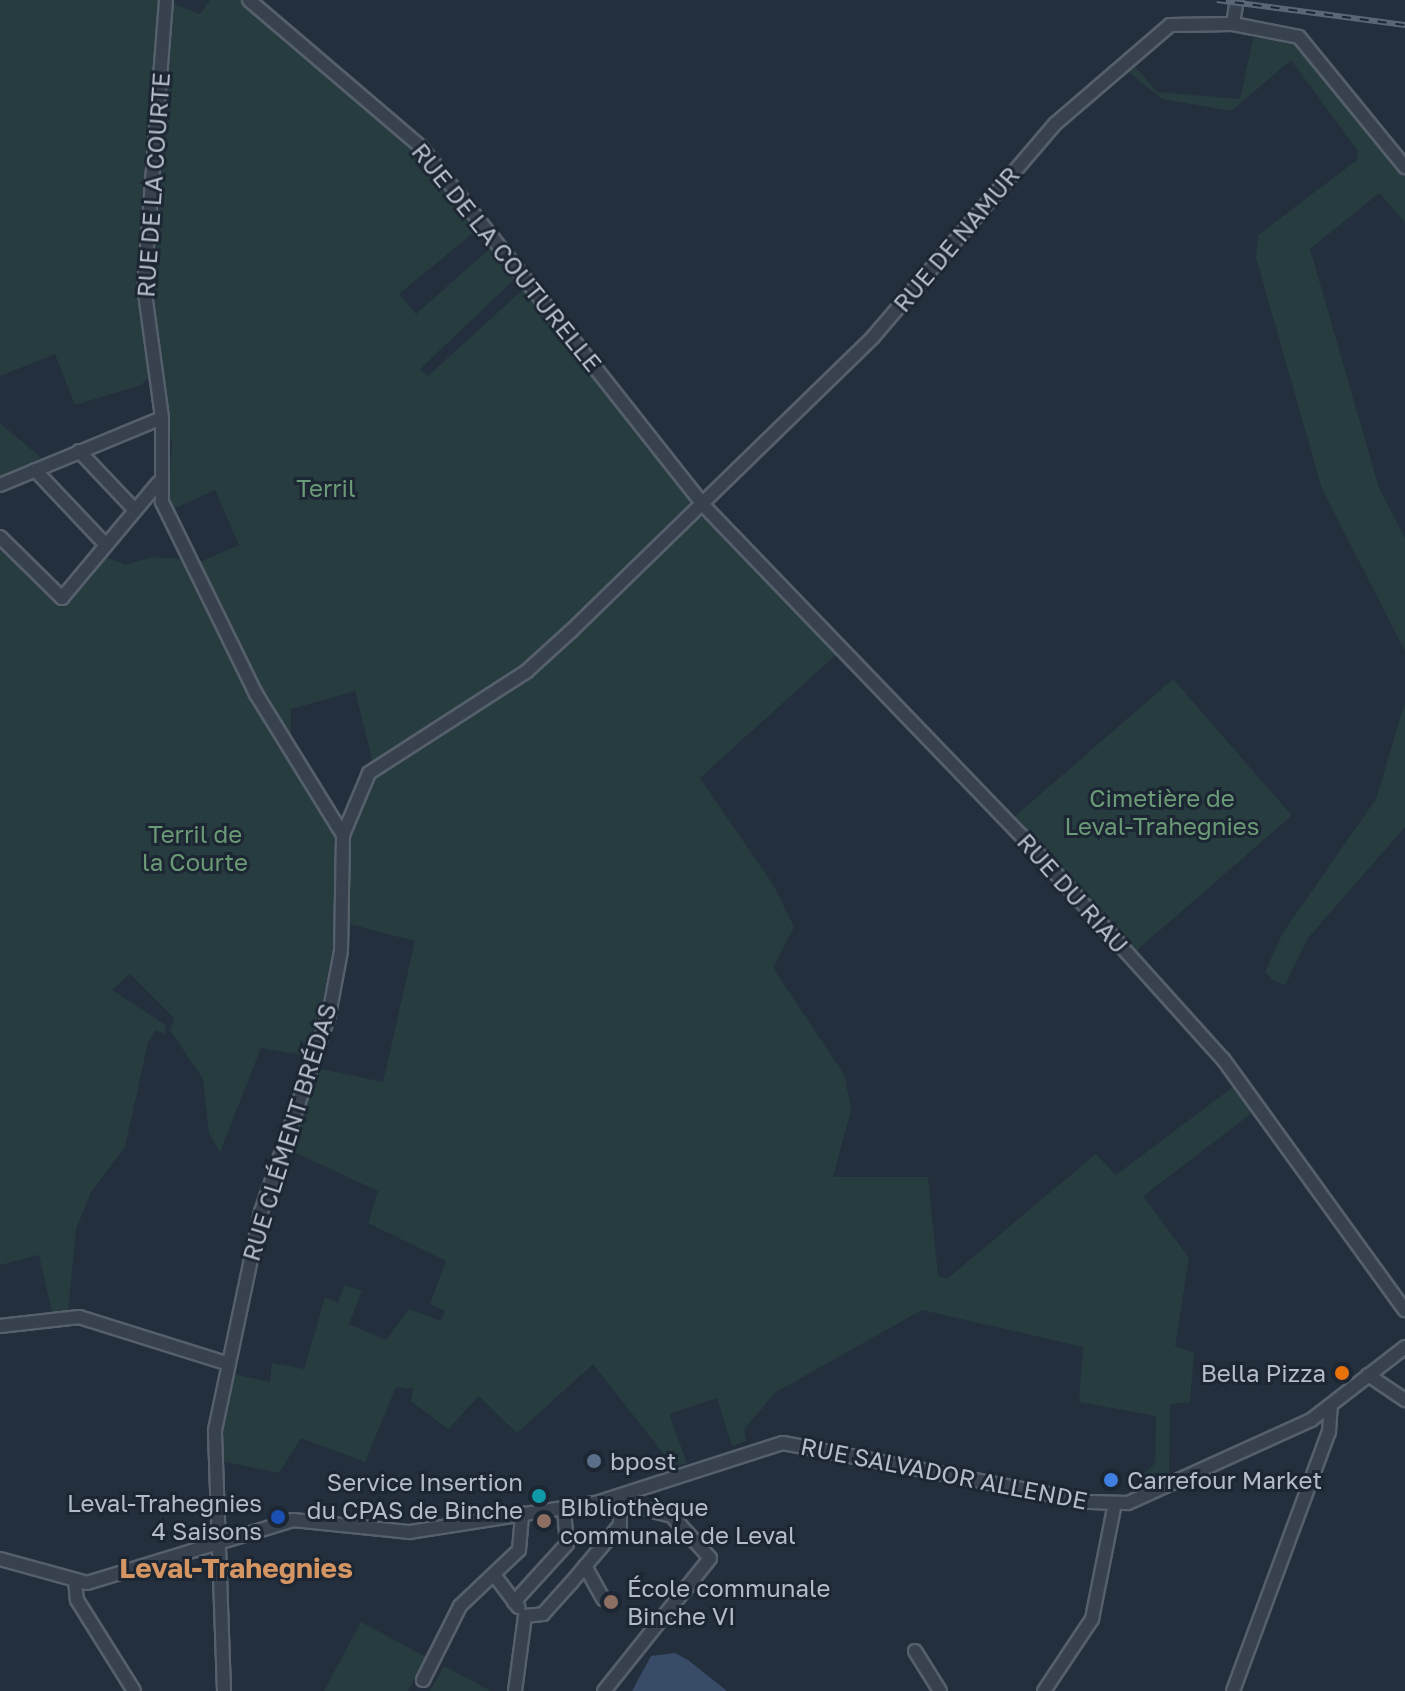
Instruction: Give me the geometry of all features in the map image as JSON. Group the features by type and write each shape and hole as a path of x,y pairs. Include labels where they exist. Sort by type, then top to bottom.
{"street":[{"name":"RUE DE LA COURTE","path":"166,0 144,286 162,418 158,483 169,522 256,694 343,835"},
{"name":"RUE DE LA COUTURELLE","path":"249,0 420,146 704,506"},
{"path":"1233,24 1237,0"},
{"name":"RUE DE NAMUR","path":"704,506 873,337 1010,172 1078,103 1170,25 1233,24 1307,43 1405,167"},
{"path":"0,485 162,418"},
{"path":"79,451 132,507"},
{"path":"35,470 105,544"},
{"path":"0,537 62,598 132,507 158,483"},
{"name":"RUE CLÉMENT BRÉDAS","path":"224,1691 212,1451 226,1363 261,1212 329,1015 341,951 343,835 369,773 527,671 704,506"},
{"name":"RUE DU RIAU","path":"704,506 1037,853 1223,1059 1405,1310"},
{"path":"0,1326 79,1317 226,1363"},
{"name":"RUE SALVADOR ALLENDE","path":"75,1581 99,1580 216,1540 293,1520 395,1532 614,1503 783,1443 1115,1503 1187,1482 1331,1405 1405,1347"},
{"path":"1368,1375 1405,1400"},
{"path":"1233,1691 1329,1432 1331,1405"},
{"path":"525,1616 543,1614 620,1525 614,1503 672,1516 710,1558 604,1691"},
{"path":"1044,1691 1092,1619 1115,1503"},
{"path":"514,1602 567,1544 564,1508"},
{"path":"423,1680 445,1628 495,1576 523,1540 522,1513"},
{"path":"0,1559 75,1581 77,1600 134,1691"},
{"path":"585,1566 603,1599"},
{"path":"495,1576 525,1616 515,1691"},
{"path":"915,1651 940,1691"}],"green space":[{"path":"0,0 163,0 140,250 150,376 141,385 75,405 55,354 0,376"},
{"name":"Terril","path":"210,0 245,0 407,137 479,228 399,294 416,314 493,246 518,276 420,369 428,376 526,287 696,504 521,670 373,764 355,691 291,709 291,744 195,564 239,545 215,490 171,510 168,500 172,445 148,309 169,2 200,14"},
{"path":"1253,38 1295,40 1405,171 1405,222 1379,193 1310,249 1379,488 1405,538 1405,651 1322,489 1256,258 1258,235 1357,160 1358,151 1291,60 1231,111 1162,99 1125,69 1133,64 1157,92 1240,99"},
{"path":"0,423 45,461 0,478"},
{"path":"697,518 707,518 839,652 700,778 774,886 794,927 773,968 845,1076 851,1110 833,1177 928,1177 938,1276 947,1279 1096,1154 1116,1175 1233,1087 1252,1113 1143,1196 1189,1258 1175,1346 1194,1353 1190,1402 1170,1404 1169,1475 1142,1476 1155,1463 1156,1416 1079,1402 1083,1347 922,1310 776,1392 744,1429 746,1441 732,1446 717,1398 669,1414 687,1463 674,1467 593,1364 517,1433 479,1396 448,1429 411,1401 413,1389 396,1387 365,1462 301,1438 279,1473 217,1460 229,1373 270,1382 272,1363 304,1369 325,1297 338,1303 345,1285 362,1291 349,1324 386,1340 409,1309 441,1321 445,1311 430,1304 446,1261 368,1223 378,1191 287,1149 317,1068 383,1082 415,941 345,923 347,841 369,778 536,667"},
{"name":"Terril de la Courte","path":"0,541 53,597 101,554 125,565 152,557 184,559 252,697 335,835 333,946 313,1057 261,1048 220,1152 209,1134 203,1079 170,1030 174,1018 130,974 112,990 165,1025 165,1034 156,1030 148,1042 125,1147 91,1192 76,1229 68,1312 52,1312 39,1255 0,1265"},
{"name":"Cimetière de Leval-Trahegnies","path":"1173,679 1292,816 1132,955 1013,818"},
{"path":"1405,702 1405,827 1308,938 1285,985 1274,981 1265,972 1282,934 1376,799"},
{"path":"361,1622 426,1657 408,1691 324,1691"},
{"path":"444,1666 491,1691 430,1691"}],"water":[{"path":"675,1653 727,1691 632,1691 651,1656"}],"railway":[{"path":"1217,0 1405,25"}],"place":[{"name":"Bella Pizza","path":"1342,1373"},
{"name":"bpost","path":"594,1461"},
{"name":"Carrefour Market","path":"1111,1480"},
{"name":"Service Insertion du CPAS de Binche","path":"539,1496"},
{"name":"Leval-Trahegnies 4 Saisons","path":"278,1517"},
{"name":"BIbliothèque communale de Leval","path":"544,1521"},
{"name":"École communale Binche VI","path":"611,1602"}],"district":[{"name":"Leval-Trahegnies","path":"236,1568"}]}
